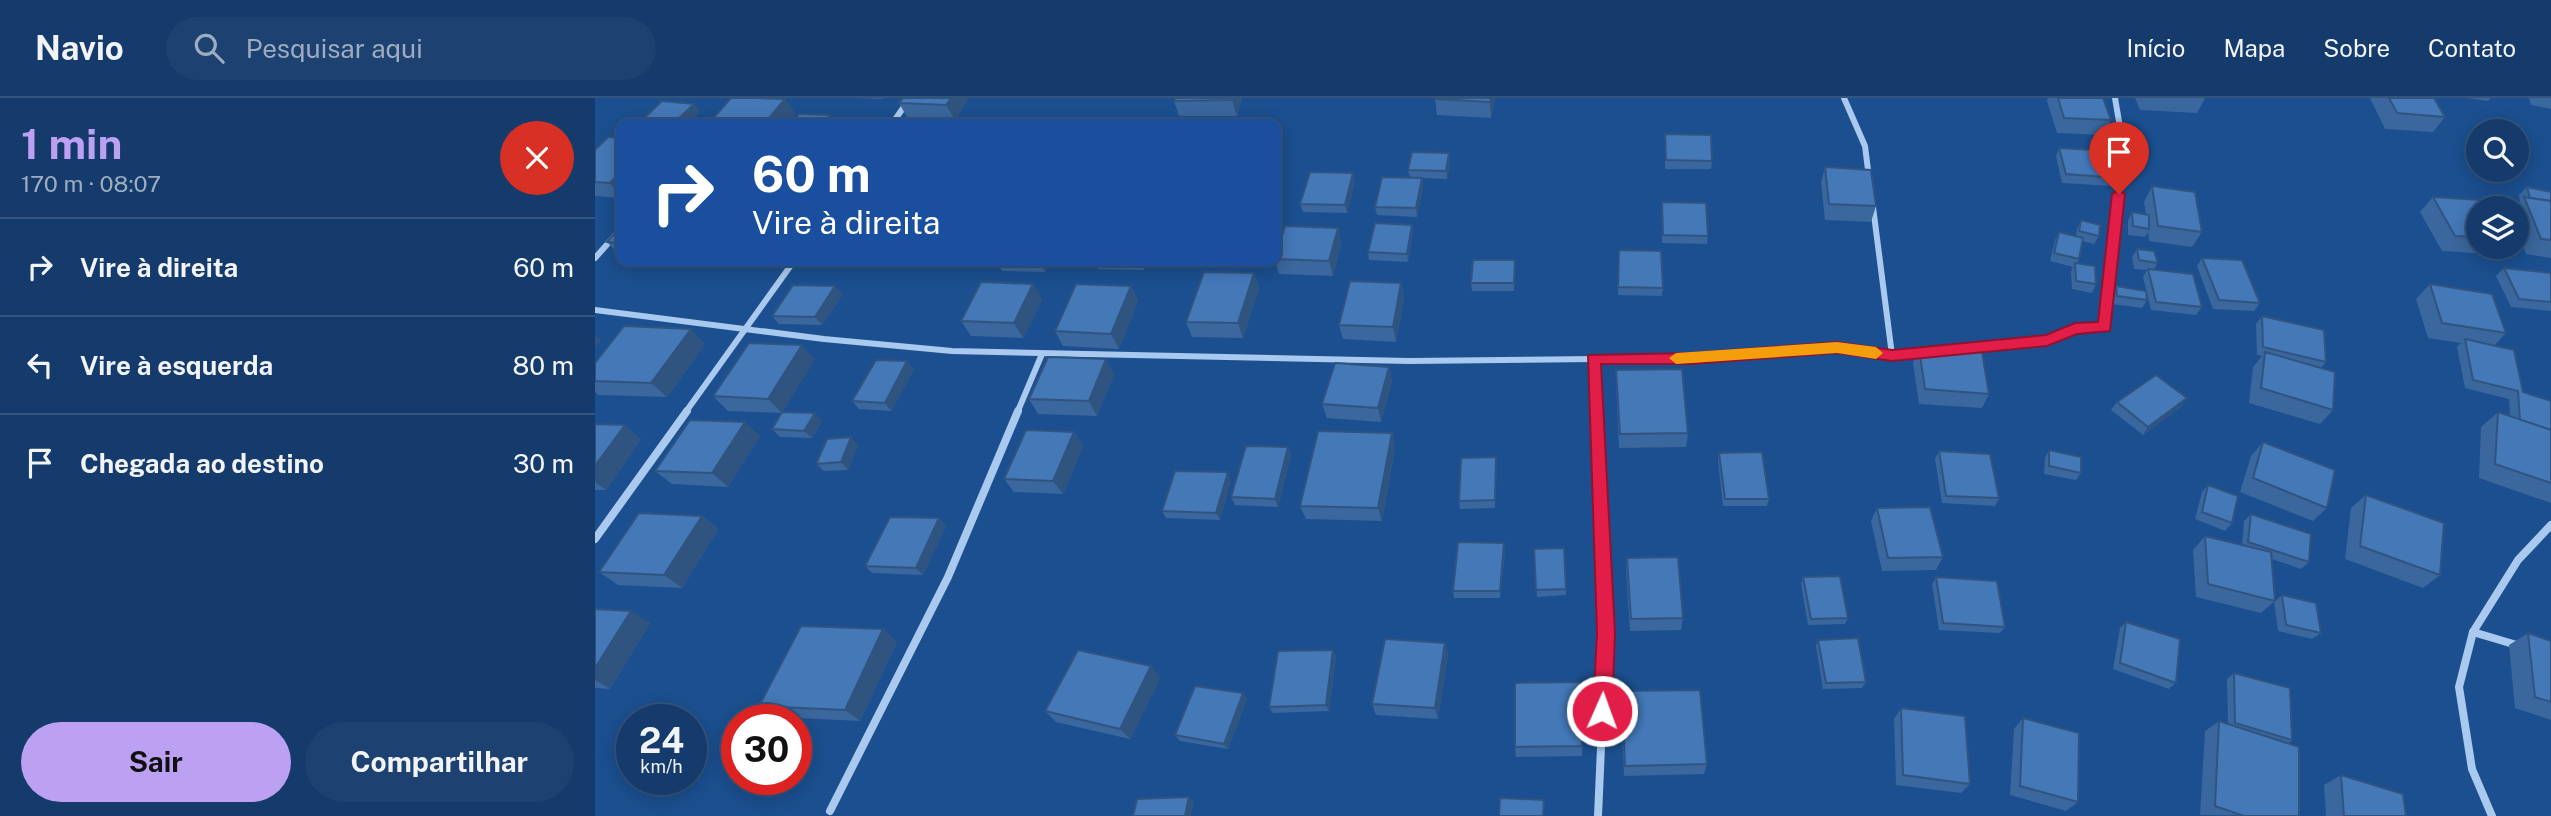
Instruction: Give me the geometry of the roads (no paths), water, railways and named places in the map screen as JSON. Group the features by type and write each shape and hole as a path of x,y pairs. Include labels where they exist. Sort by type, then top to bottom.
{"street":[{"path":"895,119 910,98"},
{"path":"1846,98 1865,146 1870,185"},
{"path":"595,310 939,350 1042,354 1409,361 1692,358 1837,348 1892,355 2047,341 2075,328 2105,328 2123,145 2115,98"},
{"path":"1872,198 1892,355"},
{"path":"595,258 616,235"},
{"path":"595,539 790,266"},
{"path":"830,811 948,577 1042,354"},
{"path":"1594,359 1606,633 1598,816"},
{"path":"2492,816 2472,769 2459,687 2473,632 2518,559 2551,525"},
{"path":"2473,632 2525,648"}]}
